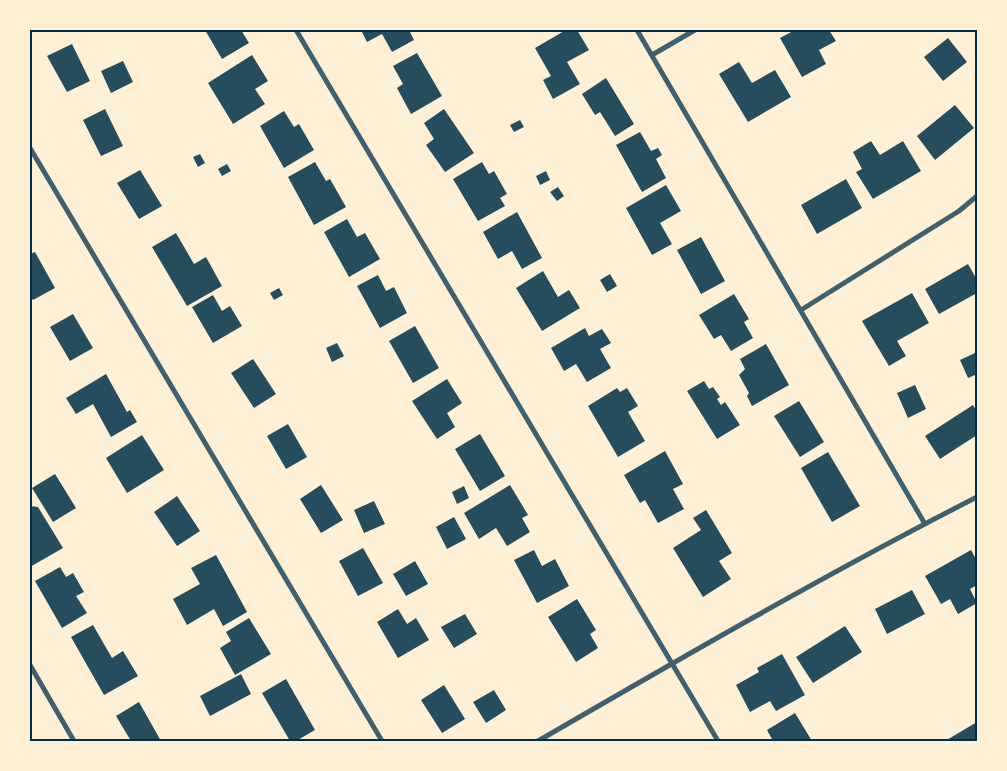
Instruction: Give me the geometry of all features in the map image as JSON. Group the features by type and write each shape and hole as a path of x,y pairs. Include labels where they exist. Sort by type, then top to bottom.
{"street":[{"path":"296,30 673,662 718,741"},
{"path":"637,30 924,524"},
{"path":"652,55 695,30"},
{"path":"30,148 382,741"},
{"path":"801,310 977,196"},
{"path":"538,741 673,662 924,524 977,497"},
{"path":"30,665 74,741"}],"building":[{"path":"205,30 241,30 249,43 222,59"},
{"path":"361,30 409,30 414,40 392,52 382,34 367,42"},
{"path":"566,30 577,30 589,50 567,62 580,84 553,99 543,80 551,76 535,48"},
{"path":"795,30 829,30 836,41 819,50 826,64 802,77 780,38"},
{"path":"948,38 967,62 943,81 924,57"},
{"path":"72,44 90,81 67,92 47,56"},
{"path":"417,53 442,96 411,114 397,88 403,84 393,66"},
{"path":"252,55 268,81 255,89 265,104 233,124 208,83"},
{"path":"123,61 133,82 111,93 101,71"},
{"path":"739,62 752,83 775,70 791,97 748,122 719,74"},
{"path":"606,78 634,124 615,136 600,112 595,115 582,94"},
{"path":"955,105 974,128 935,160 917,136"},
{"path":"105,109 123,146 101,156 83,120"},
{"path":"444,109 474,153 445,172 426,145 434,139 424,123"},
{"path":"284,111 294,127 299,124 314,150 284,168 260,126"},
{"path":"520,120 524,127 514,132 510,125"},
{"path":"640,132 651,151 658,148 662,155 656,159 666,178 642,192 616,145"},
{"path":"871,141 880,155 903,141 921,171 873,199 856,172 862,169 853,152"},
{"path":"200,154 205,163 198,167 193,157"},
{"path":"315,162 326,181 330,179 346,207 314,225 288,177"},
{"path":"482,162 489,174 494,171 507,194 500,198 505,206 478,221 453,179"},
{"path":"227,164 231,171 222,176 218,169"},
{"path":"140,170 162,206 139,219 117,183"},
{"path":"546,171 550,180 540,185 536,176"},
{"path":"846,179 862,208 817,234 801,205"},
{"path":"666,185 681,211 660,223 672,244 652,255 626,208"},
{"path":"558,187 564,196 557,201 550,192"},
{"path":"517,212 542,258 522,269 512,251 498,259 483,232"},
{"path":"347,219 357,237 365,233 380,259 349,277 324,232"},
{"path":"176,233 194,264 206,257 222,286 187,306 152,247"},
{"path":"701,237 725,281 701,294 677,250"},
{"path":"35,252 55,288 33,300 30,296 30,254"},
{"path":"968,264 977,280 977,293 939,314 925,289"},
{"path":"543,271 558,297 569,290 580,308 542,331 516,288"},
{"path":"610,274 617,286 607,292 600,280"},
{"path":"378,275 386,291 394,287 407,313 380,328 357,286"},
{"path":"279,288 283,295 274,300 270,293"},
{"path":"912,293 929,323 897,341 906,356 889,366 862,321"},
{"path":"734,294 749,319 744,322 753,338 731,351 721,335 714,339 699,315"},
{"path":"213,295 222,311 230,306 242,326 213,343 192,307"},
{"path":"73,314 93,348 70,361 50,327"},
{"path":"415,326 439,368 413,383 389,341"},
{"path":"585,328 589,336 602,329 611,343 600,349 611,368 587,382 576,364 564,371 551,348"},
{"path":"337,343 344,356 332,362 326,348"},
{"path":"766,344 789,385 752,406 747,396 749,393 739,375 745,369 740,359"},
{"path":"977,352 977,374 968,378 960,360"},
{"path":"253,359 276,394 254,408 231,373"},
{"path":"106,374 127,412 130,410 137,422 111,437 93,404 76,414 66,398"},
{"path":"447,379 462,403 447,413 455,427 437,439 412,401"},
{"path":"704,381 709,389 713,387 720,397 717,399 721,405 725,402 740,425 717,439 687,391"},
{"path":"915,385 926,409 908,418 897,393"},
{"path":"617,388 620,392 627,388 638,406 628,412 645,441 618,457 588,406"},
{"path":"799,401 824,442 800,457 774,416"},
{"path":"973,405 977,412 977,435 940,459 925,436"},
{"path":"288,424 307,457 286,469 267,436"},
{"path":"480,434 505,476 480,491 455,449"},
{"path":"142,435 164,470 127,493 106,458"},
{"path":"665,451 683,484 673,489 684,509 658,523 645,500 640,503 624,475"},
{"path":"828,452 860,506 832,522 801,468"},
{"path":"55,474 76,508 53,522 32,488"},
{"path":"321,485 343,520 321,533 300,499"},
{"path":"510,485 528,515 522,518 530,532 507,546 496,528 479,539 464,513"},
{"path":"464,486 469,498 457,504 452,492"},
{"path":"177,496 200,531 177,546 154,512"},
{"path":"374,501 385,524 364,533 354,510"},
{"path":"30,506 38,507 63,548 30,567"},
{"path":"706,510 732,553 719,561 731,579 703,597 673,548 701,530 693,518"},
{"path":"454,517 466,539 447,549 436,527"},
{"path":"363,548 383,583 358,596 339,561"},
{"path":"534,550 542,566 555,559 569,586 537,603 514,560"},
{"path":"971,550 977,561 977,585 970,589 977,603 958,614 950,599 941,604 925,576"},
{"path":"216,555 247,612 223,626 214,609 187,625 173,599 200,584 191,568"},
{"path":"415,561 428,584 406,596 393,574"},
{"path":"60,567 66,577 73,573 84,592 76,596 87,613 62,628 35,581"},
{"path":"912,590 925,614 887,634 875,609"},
{"path":"577,599 596,630 590,634 598,648 576,662 548,617"},
{"path":"398,609 407,624 416,618 429,640 398,658 377,622"},
{"path":"465,614 477,634 454,648 441,627"},
{"path":"249,618 271,654 235,675 220,648 231,641 226,632"},
{"path":"93,625 112,658 123,651 138,676 104,695 71,637"},
{"path":"845,626 862,652 813,683 796,657"},
{"path":"782,654 805,695 776,711 770,701 750,712 736,685 759,672 757,668"},
{"path":"241,674 251,694 210,716 200,696"},
{"path":"286,679 315,730 296,741 290,741 262,693"},
{"path":"444,685 465,719 442,733 421,700"},
{"path":"494,690 506,710 486,723 473,702"},
{"path":"139,702 161,741 131,741 116,716"},
{"path":"795,713 812,741 773,741 767,730"},
{"path":"977,722 977,741 945,741"}]}
